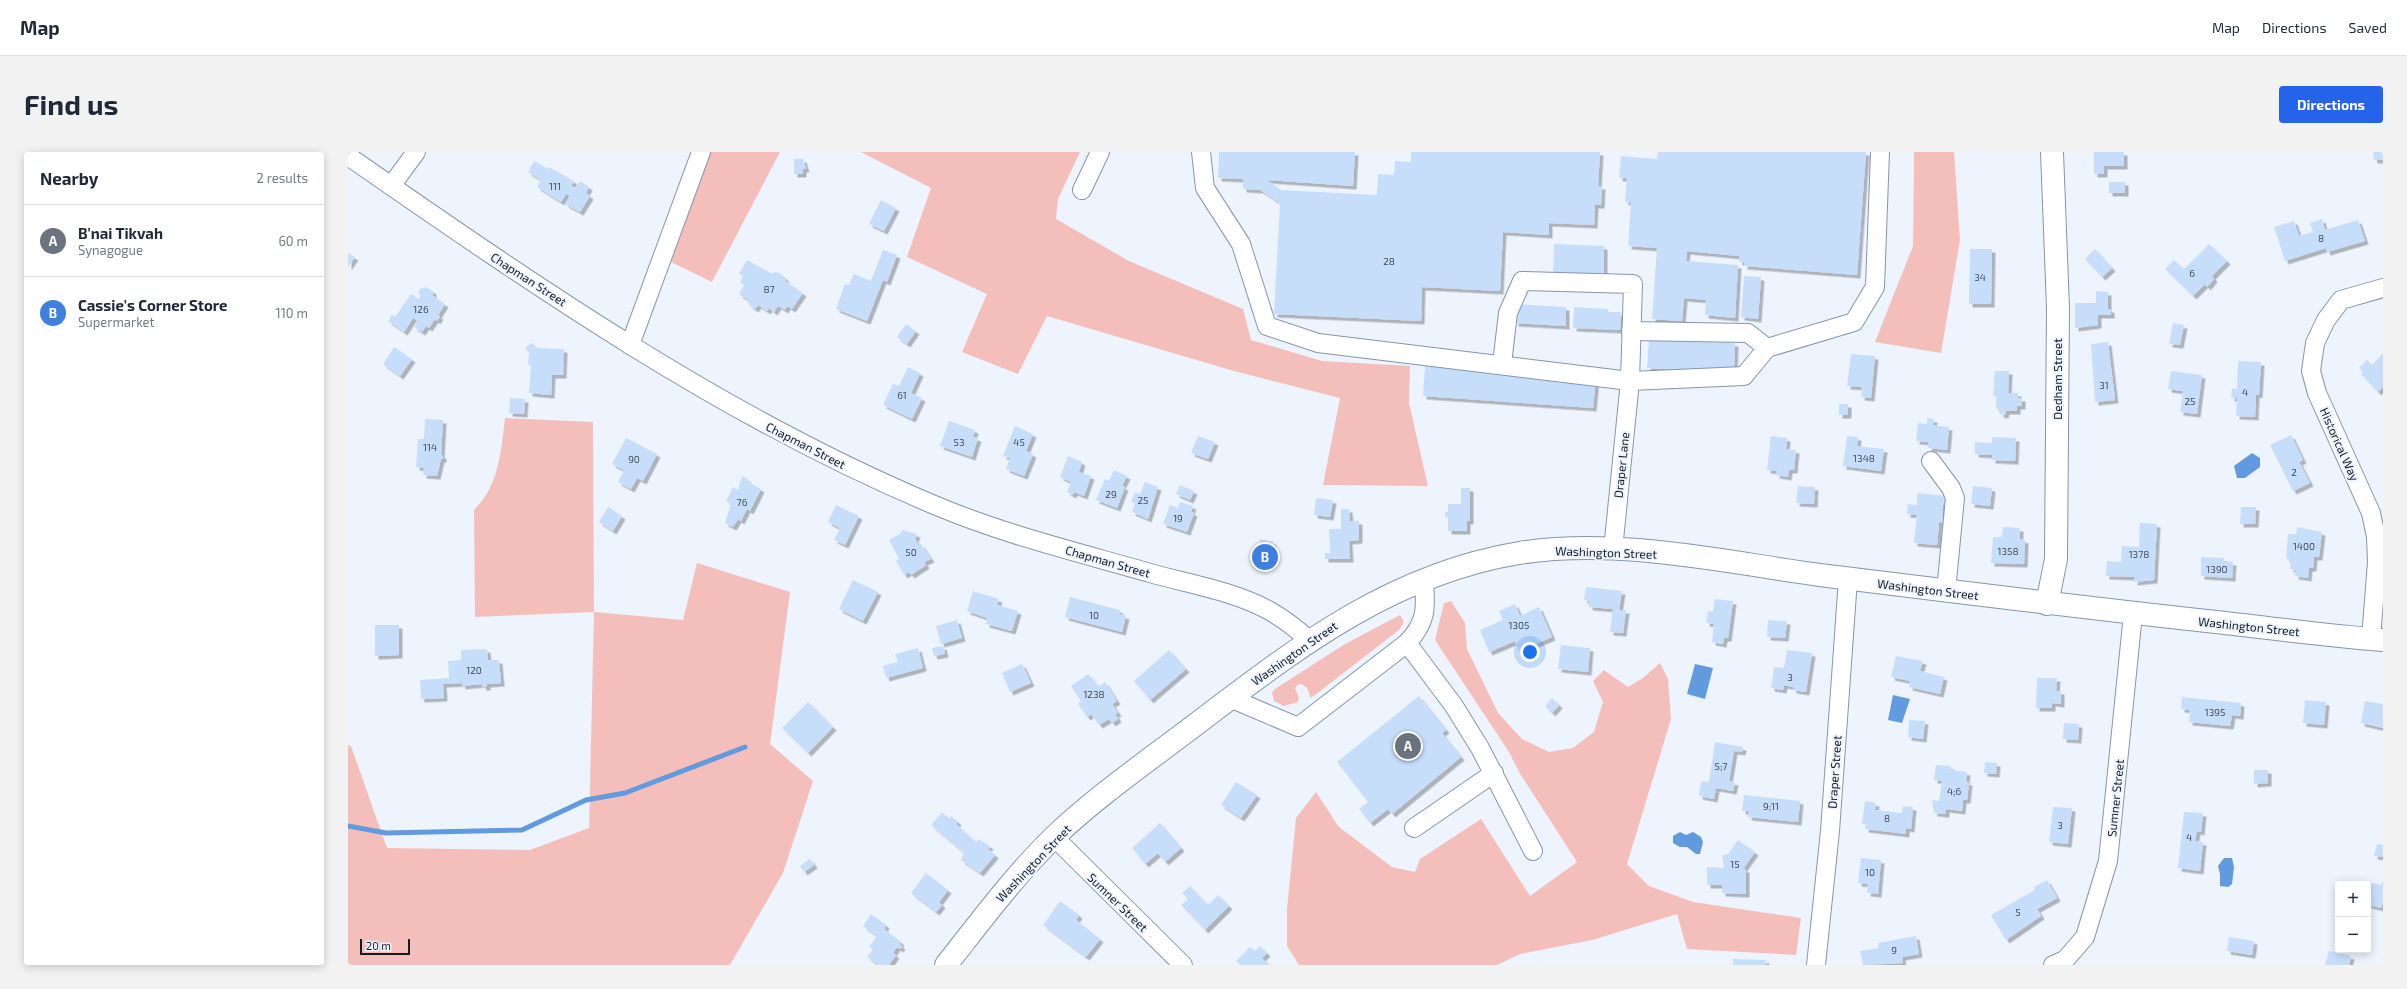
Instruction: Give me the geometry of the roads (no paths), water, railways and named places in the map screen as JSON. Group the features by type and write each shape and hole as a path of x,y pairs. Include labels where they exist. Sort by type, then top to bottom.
{"main road":[{"name":"Dedham Street","path":"2048,604 2056,559 2058,308 2052,152"},
{"name":"Washington Street","path":"946,965 991,908 1054,838 1125,778 1309,640 1365,605 1461,567 1518,554 1570,549 1674,554 1848,579 2048,604 2377,640"}],"street":[{"path":"391,186 416,152"},
{"path":"630,345 702,152"},
{"path":"1082,190 1100,152"},
{"path":"1201,152 1205,188 1241,244 1268,326 1318,343 1502,364 1630,381 1744,376 1767,348 1854,322 1875,288 1880,152"},
{"name":"Chapman Street","path":"348,156 505,264 630,345 732,407 863,474 934,505 1040,541 1228,595 1268,610 1292,625 1309,640"},
{"name":"Draper Lane","path":"1502,364 1508,313 1522,281 1633,284 1630,381 1613,550"},
{"name":"Historical Way","path":"2377,640 2376,537 2371,513 2317,393 2311,371 2315,342 2326,320 2341,300 2383,288"},
{"path":"1631,331 1748,333 1767,348"},
{"path":"1931,461 1951,488 1955,498 1946,591"},
{"name":"Draper Street","path":"1816,965 1830,831 1848,579"},
{"path":"1230,698 1298,727 1407,643 1419,630 1424,614 1424,581"},
{"name":"Sumner Street","path":"2053,965 2065,960 2085,937 2108,861 2133,614"},
{"path":"1407,643 1454,706 1494,773 1533,851"},
{"path":"1414,828 1494,773"},
{"name":"Sumner Street","path":"1054,838 1183,965"}],"water":[{"path":"2252,453 2260,458 2260,467 2245,478 2237,478 2234,466"},
{"path":"1695,664 1713,668 1705,699 1687,694"},
{"path":"1893,695 1910,699 1902,723 1888,720"},
{"path":"1680,832 1686,835 1693,832 1701,837 1703,842 1700,854 1696,854 1687,847 1680,847 1673,843 1673,836"},
{"path":"2224,858 2232,858 2234,867 2232,884 2228,887 2220,886 2218,866"}],"waterway":[{"path":"348,826 386,833 522,830 586,800 625,793 745,747"}],"place":[{"name":"Cassie's Corner Store","path":"1265,557"},
{"name":"B'nai Tikvah","path":"1408,746"}]}
